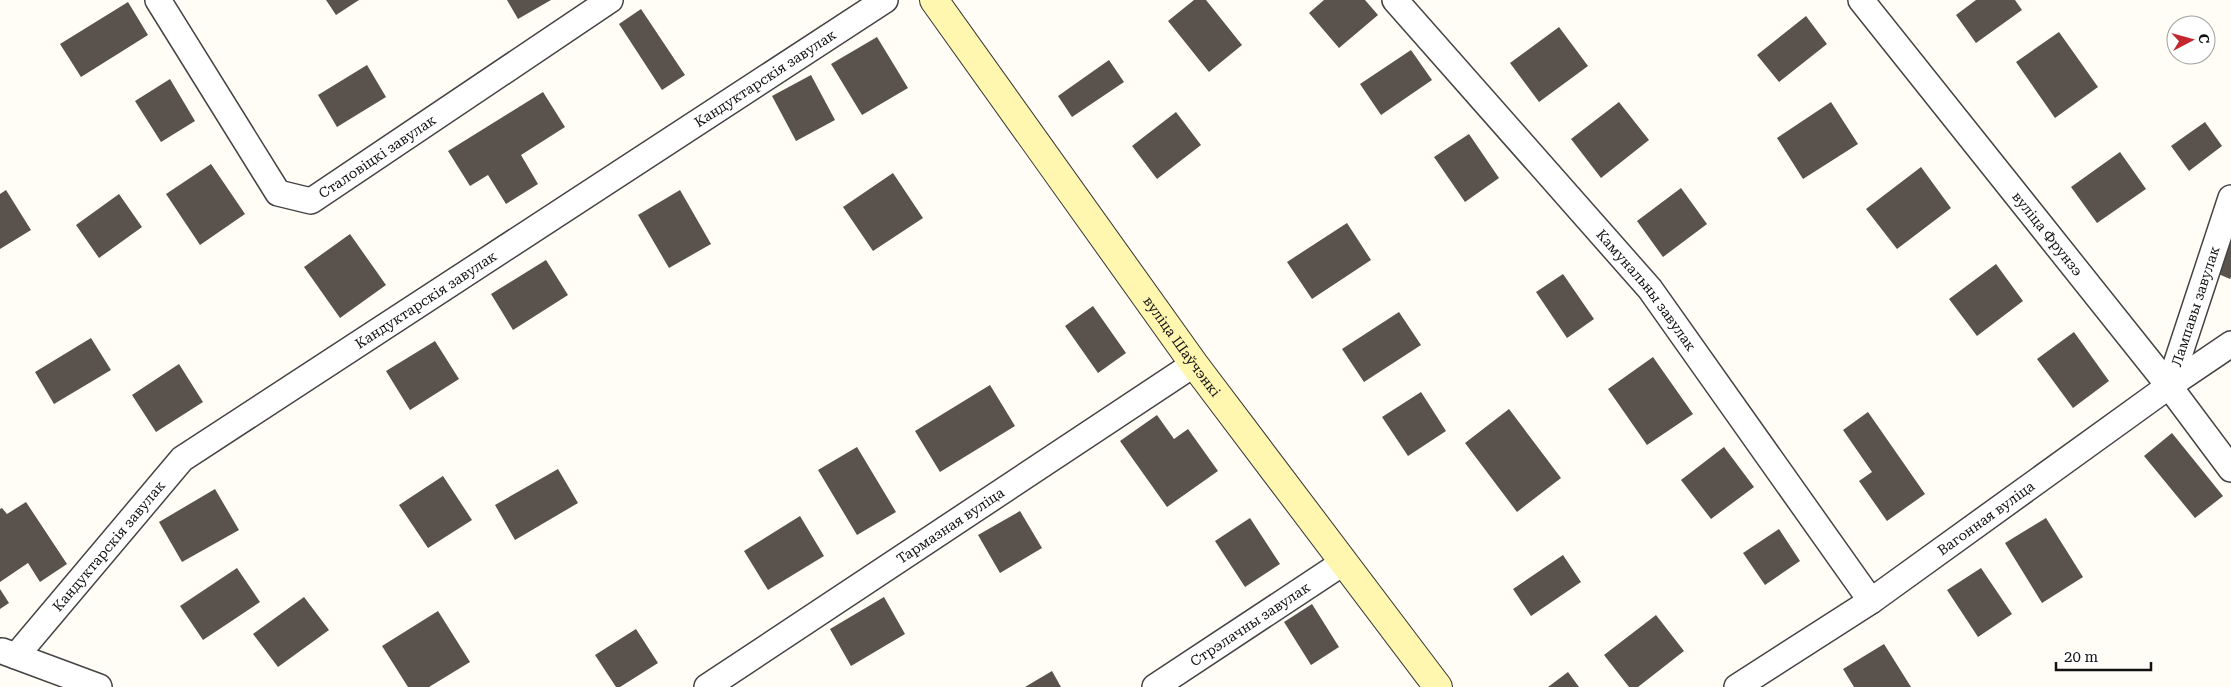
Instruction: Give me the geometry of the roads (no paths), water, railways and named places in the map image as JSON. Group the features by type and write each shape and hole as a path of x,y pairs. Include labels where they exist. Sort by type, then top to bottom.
{"main road":[{"name":"вуліца Шаўчэнкі","path":"934,0 1194,364 1438,687"}],"street":[{"name":"Сталовіцкі завулак","path":"158,0 278,193 311,201 610,0"},
{"name":"Кандуктарскія завулак","path":"8,653 182,459 886,0"},
{"name":"Камунальны завулак","path":"1395,0 1650,288 1871,601"},
{"name":"вуліца Фрунзэ","path":"1861,0 2169,386 2231,469"},
{"name":"Лампавы завулак","path":"2169,386 2231,198"},
{"name":"Вагонная вуліца","path":"1737,687 1871,601 2169,386 2231,344"},
{"name":"Тармазная вуліца","path":"707,687 1194,364"},
{"name":"Стрэлачны завулак","path":"1155,687 1344,562"},
{"path":"8,653 99,687"}]}
